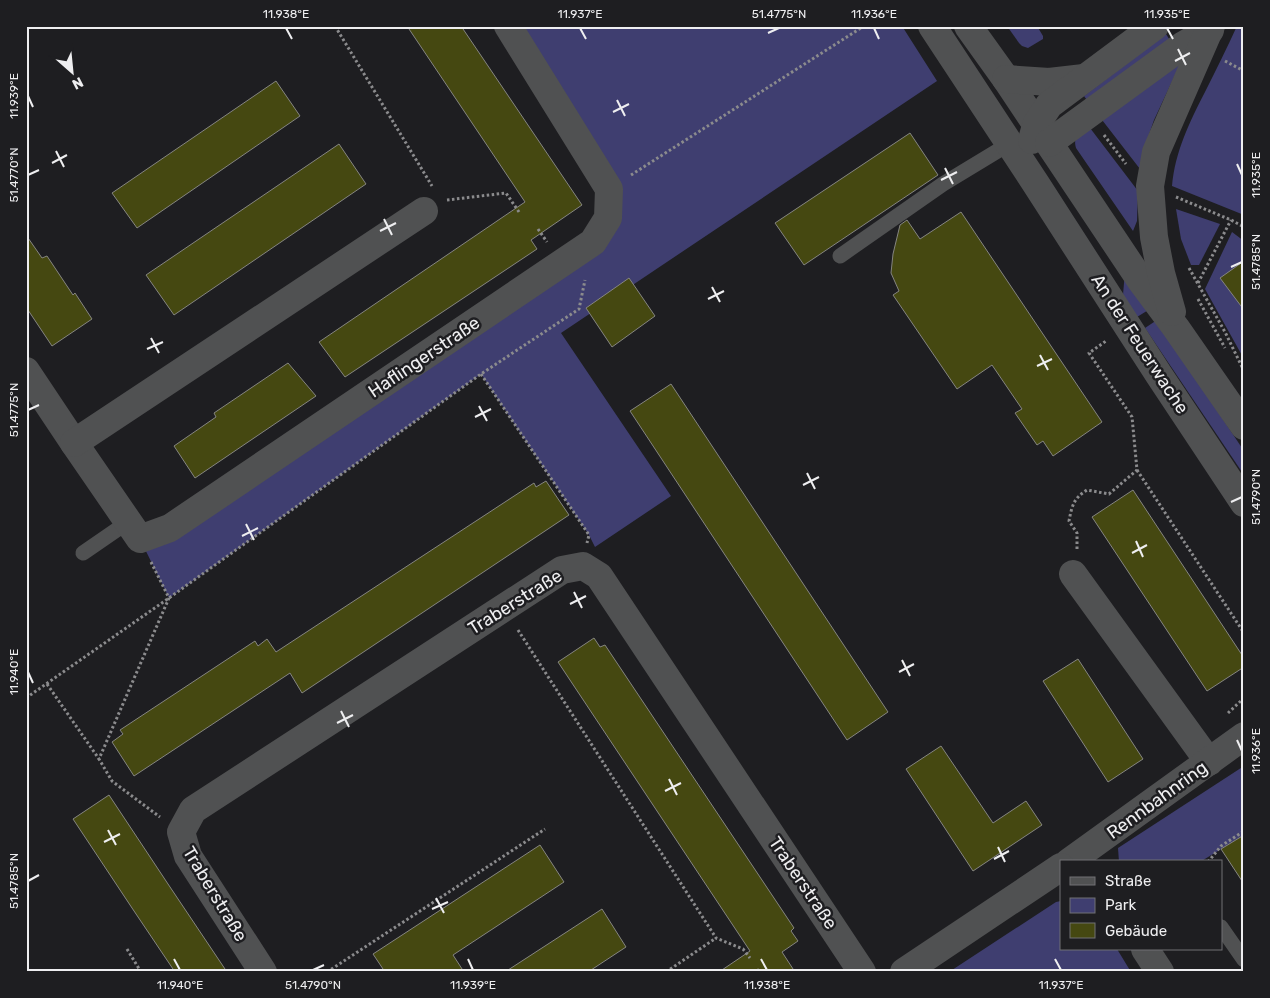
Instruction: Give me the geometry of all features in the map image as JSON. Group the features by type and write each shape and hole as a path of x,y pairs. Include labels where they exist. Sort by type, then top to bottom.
{"street":[{"path":"508,26 610,189"},
{"name":"An der Feuerwache","path":"932,26 1031,139 1176,328 1244,426"},
{"name":"An der Feuerwache","path":"968,26 1006,79 1031,139 1031,162 1036,184 1244,503"},
{"path":"1031,139 1050,105 1155,26"},
{"path":"1031,139 1211,28"},
{"path":"1176,328 1161,273 1154,236 1150,186 1156,152 1211,28"},
{"path":"1006,79 1049,82 1084,78"},
{"name":"Haflingerstraße","path":"134,530 170,528 593,242 608,218 610,189"},
{"path":"74,443 433,202"},
{"path":"26,371 134,530"},
{"name":"Traberstraße","path":"263,972 188,856 181,832 193,810 562,570 583,566 599,576 862,972"},
{"path":"1073,574 1209,762"},
{"name":"Rennbahnring","path":"1076,860 1244,736"},
{"name":"Rennbahnring","path":"904,972 1060,871"},
{"path":"1146,950 1160,972"}],"lane":[{"path":"840,256 943,184 1031,139"},
{"path":"83,553 134,530"},
{"path":"1222,928 1244,960"}],"path":[{"path":"335,26 433,202 506,193 519,212"},
{"path":"610,189 864,26"},
{"path":"1220,62 1221,59 1244,71"},
{"path":"1171,195 1232,220 1244,227"},
{"path":"1197,283 1232,220"},
{"path":"538,229 546,241"},
{"path":"26,698 481,374 579,309 593,242"},
{"path":"1186,262 1225,332 1244,371"},
{"path":"1197,298 1227,352"},
{"path":"1128,326 1089,353 1132,417 1137,470 1244,632"},
{"path":"481,374 589,535 583,566"},
{"path":"1073,574 1077,552 1077,533 1069,521 1071,507 1078,496 1087,490 1109,494 1137,470"},
{"path":"134,530 169,598"},
{"path":"99,759 169,598"},
{"path":"504,608 716,938 743,948 750,958"},
{"path":"47,684 112,781 181,832"},
{"path":"328,972 545,829"},
{"path":"1210,860 1220,846 1244,831"},
{"path":"666,972 716,938"},
{"path":"127,950 141,972"}],"green space":[{"path":"508,26 902,26 937,81 561,333 671,496 595,547 589,535 481,374 169,598 140,539 593,242 609,189"},
{"path":"1007,26 1037,26 1043,39 1028,48 1022,46"},
{"path":"1237,26 1244,26 1244,215 1172,186 1176,161 1184,138"},
{"path":"1166,34 1171,42 1089,103 1084,96"},
{"path":"1183,58 1154,120 1145,146 1140,169 1099,116"},
{"path":"1087,124 1138,191 1137,221 1133,231 1076,148 1076,138"},
{"path":"1176,209 1220,224 1199,265 1191,265 1181,239"},
{"path":"1232,232 1244,241 1244,261 1221,278 1244,310 1244,359 1205,289"},
{"path":"1125,271 1150,309 1137,317 1123,295"},
{"path":"1157,320 1244,451 1244,475 1145,328"},
{"path":"1244,766 1244,835 1203,860 1119,860 1118,848"},
{"path":"1060,901 1060,950 1118,950 1131,972 949,972"}],"building":[{"path":"407,26 461,26 582,205 531,240 537,249 345,377 319,342 525,202"},
{"path":"276,81 300,116 137,228 112,193"},
{"path":"910,133 938,175 804,265 775,223"},
{"path":"339,144 366,184 174,315 146,275"},
{"path":"961,212 1102,422 1053,456 1043,441 1037,445 1015,413 1022,409 992,365 957,389 893,295 899,291 891,273 893,254 900,225 907,220 920,239"},
{"path":"26,235 42,258 47,256 73,295 75,293 92,319 52,346 26,307"},
{"path":"1244,261 1244,310 1220,278"},
{"path":"629,278 655,316 612,347 586,308"},
{"path":"288,363 316,396 195,478 174,446 216,417 214,413"},
{"path":"671,384 888,712 847,740 630,411"},
{"path":"546,481 569,515 302,693 290,673 134,776 112,742 123,734 120,730 255,641 258,646 267,639 276,652 534,483 536,487"},
{"path":"1133,490 1244,658 1244,667 1207,691 1092,517"},
{"path":"594,638 600,647 605,645 794,928 791,931 798,941 782,952 795,972 719,972 750,951 558,662"},
{"path":"1078,659 1143,759 1108,782 1043,681"},
{"path":"941,746 993,823 1026,801 1042,825 973,871 906,769"},
{"path":"109,795 227,972 175,972 132,908 73,819"},
{"path":"1244,835 1244,884 1221,849"},
{"path":"540,845 564,882 453,955 464,972 385,972 373,954"},
{"path":"602,909 626,947 588,972 505,972"}]}
